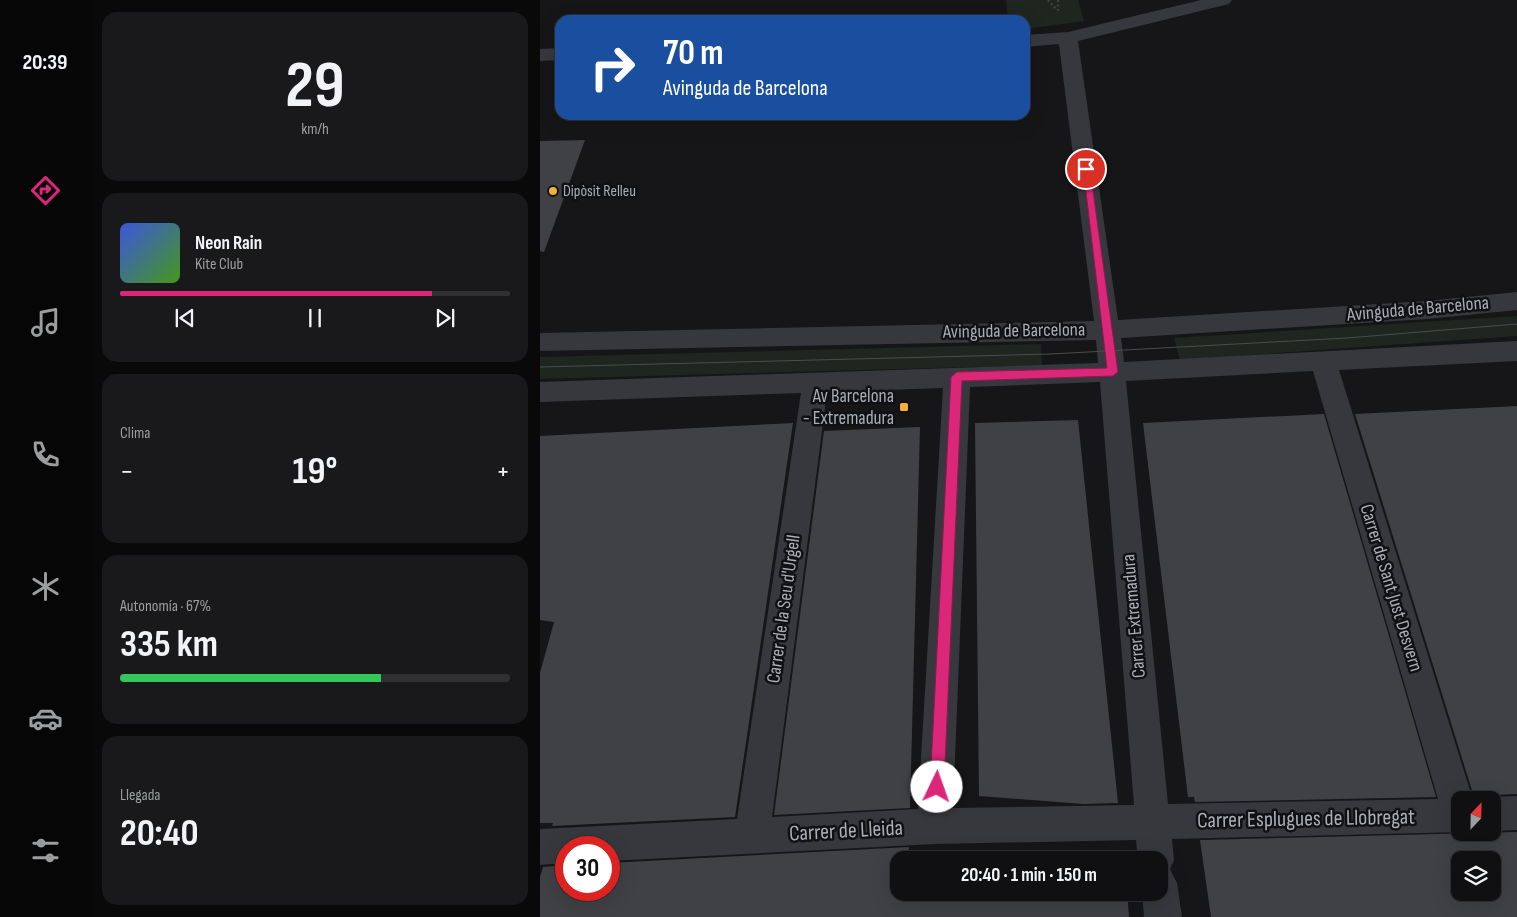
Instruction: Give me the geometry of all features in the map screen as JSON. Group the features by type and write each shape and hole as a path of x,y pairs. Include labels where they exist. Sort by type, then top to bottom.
{"street":[{"path":"1030,41 1068,38 1224,0"},
{"name":"Carrer Extremadura","path":"1068,38 1113,372 1155,851"},
{"path":"540,55 555,54"},
{"name":"Avinguda de Barcelona","path":"540,342 1108,330 1427,310 1517,301"},
{"path":"540,392 1113,372 1517,351"},
{"name":"Carrer de Sant Just Desvern","path":"1323,361 1452,791"},
{"path":"935,826 957,377"},
{"name":"Carrer de la Seu d'Urgell","path":"752,836 816,381"},
{"path":"1501,814 1517,813"},
{"name":"Carrer Esplugues de Llobregat","path":"1152,821 1451,816"},
{"name":"Carrer de Lleida","path":"540,847 935,826 1152,821"},
{"path":"1161,901 1162,917"}],"path":[{"path":"1048,0 1058,10"},
{"path":"1058,0 1058,10"},
{"path":"1049,12 1058,10"}],"shaded area":[{"path":"1006,0 1078,0 1084,21 1030,28 1030,15 1008,15"},
{"path":"1517,316 1517,336 1180,360 1174,338"},
{"path":"1041,344 1042,365 540,379 540,357"}],"building":[{"name":"Dipòsit Relleu","path":"585,140 544,252 540,251 540,141"},
{"path":"1517,406 1517,794 1501,795 1501,791 1472,791 1355,414"},
{"path":"1324,414 1436,797 1195,802 1194,797 1188,797 1143,423"},
{"path":"1078,420 1118,803 1083,804 979,796 975,423"},
{"path":"793,423 735,817 552,826 553,823 540,823 540,673 554,622 540,620 540,436"},
{"path":"920,427 910,808 774,815 824,431"},
{"path":"1501,832 1517,832 1517,917 1211,917 1200,840 1451,834 1451,841 1501,841"},
{"path":"909,847 909,851 890,851 890,901 1128,901 1129,917 540,917 540,877 543,867 555,866 555,901 620,901 620,862"}],"tram line":[{"path":"540,367 1051,354 1347,338 1517,324"}],"place":[{"name":"Dipòsit Relleu","path":"553,191"},
{"name":"Av Barcelona - Extremadura","path":"904,407"}],"route":[{"path":"937,787 957,377 1113,372 1086,169"}]}
